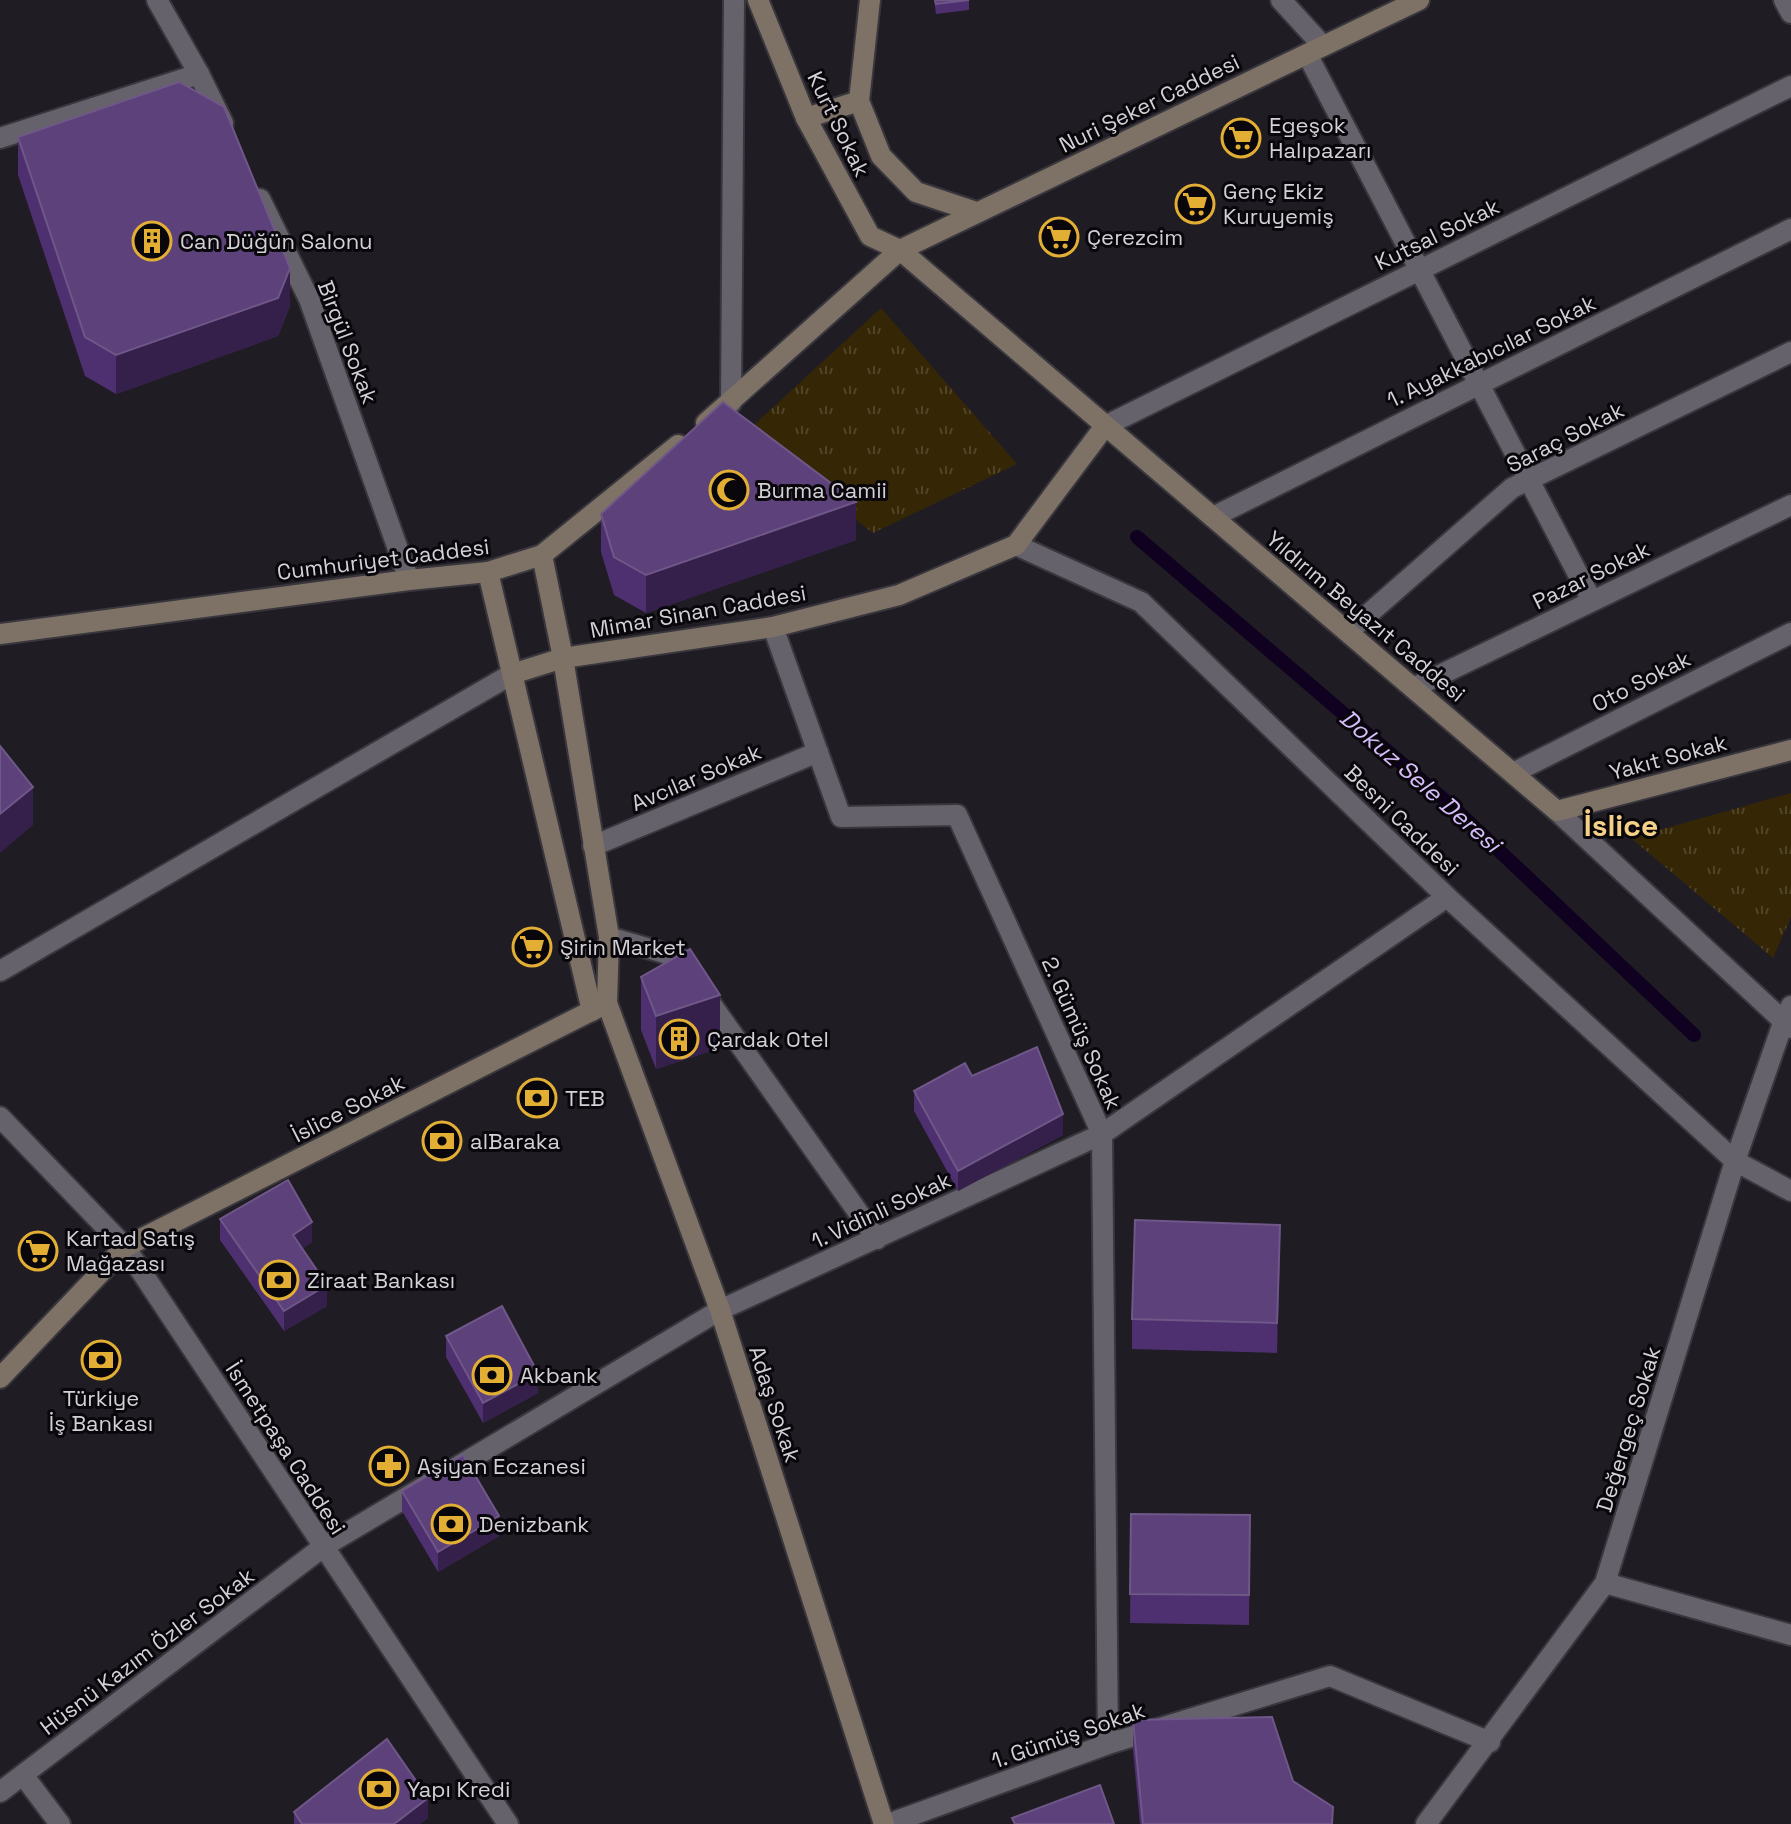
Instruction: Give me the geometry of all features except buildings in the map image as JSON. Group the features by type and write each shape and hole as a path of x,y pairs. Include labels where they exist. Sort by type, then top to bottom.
{"main road":[{"name":"Kurt Sokak","path":"758,0 806,118 870,236 900,250"},
{"path":"870,0 859,101 881,156 916,192 976,212"},
{"name":"Nuri Şeker Caddesi","path":"900,250 1419,0"},
{"path":"806,118 859,101"},
{"name":"Cumhuriyet Caddesi","path":"0,634 488,572 542,555 731,403 900,250"},
{"name":"Yıldırım Beyazıt Caddesi","path":"900,250 1557,811"},
{"path":"1016,545 1105,426"},
{"name":"Mimar Sinan Caddesi","path":"512,674 563,658 773,627 899,595 1016,545"},
{"path":"542,555 563,658 609,937 599,1007"},
{"path":"488,572 599,1007"},
{"name":"Yakıt Sokak","path":"1557,811 1791,750"},
{"name":"İslice Sokak","path":"0,1378 125,1247 599,1007"},
{"name":"Adaş Sokak","path":"599,1007 720,1310 886,1824"}],"street":[{"path":"157,0 234,145"},
{"path":"731,403 734,0"},
{"path":"1281,0 1315,50 1419,269 1592,601"},
{"path":"1784,0 1791,13"},
{"path":"0,138 199,74"},
{"name":"Kutsal Sokak","path":"1105,426 1791,86"},
{"name":"Birgül Sokak","path":"254,187 309,299 409,580"},
{"name":"1. Ayakkabıcılar Sokak","path":"1213,517 1791,229"},
{"name":"Saraç Sokak","path":"1348,632 1512,488 1791,352"},
{"name":"Pazar Sokak","path":"1413,688 1791,505"},
{"name":"Besni Caddesi","path":"1016,545 1141,602 1447,897 1735,1161 1791,1191"},
{"name":"2. Gümüş Sokak","path":"773,627 841,817 957,815 1102,1134 1108,1744"},
{"name":"Oto Sokak","path":"1513,773 1791,633"},
{"path":"0,971 512,674"},
{"name":"Avcılar Sokak","path":"593,846 818,752"},
{"name":"Yıldırım Beyazıt Caddesi","path":"1557,811 1788,1019"},
{"name":"1. Vidinli Sokak","path":"323,1547 720,1310 1102,1134 1447,897"},
{"path":"609,937 678,957 877,1239"},
{"name":"Değergeç Sokak","path":"1426,1824 1490,1742 1605,1583 1735,1161 1788,1019"},
{"name":"İsmetpaşa Caddesi","path":"0,1117 125,1247 504,1817"},
{"name":"Hüsnü Kazım Özler Sokak","path":"0,1792 323,1547"},
{"path":"1605,1583 1791,1635"},
{"name":"1. Gümüş Sokak","path":"886,1824 1108,1744 1330,1676 1490,1742"},
{"path":"23,1775 60,1824"},
{"path":"483,1824 504,1817"}],"green space":[{"path":"881,308 1017,464 873,533 744,434"},
{"path":"1791,793 1791,917 1773,958 1631,838"}],"waterway":[{"name":"Dokuz Sele Deresi","path":"1137,537 1455,809 1694,1035"}],"place":[{"name":"Egeşok Halıpazarı","path":"1241,138"},
{"name":"Genç Ekiz Kuruyemiş","path":"1195,204"},
{"name":"Çerezcim","path":"1059,237"},
{"name":"Can Düğün Salonu","path":"152,241"},
{"name":"Burma Camii","path":"729,490"},
{"name":"Şirin Market","path":"532,947"},
{"name":"Çardak Otel","path":"679,1039"},
{"name":"TEB","path":"537,1098"},
{"name":"alBaraka","path":"442,1141"},
{"name":"Kartad Satış Mağazası","path":"38,1251"},
{"name":"Ziraat Bankası","path":"279,1280"},
{"name":"Türkiye İş Bankası","path":"101,1360"},
{"name":"Akbank","path":"492,1375"},
{"name":"Aşiyan Eczanesi","path":"389,1466"},
{"name":"Denizbank","path":"451,1524"},
{"name":"Yapı Kredi","path":"379,1789"}],"district":[{"name":"İslice","path":"1621,826"}]}
